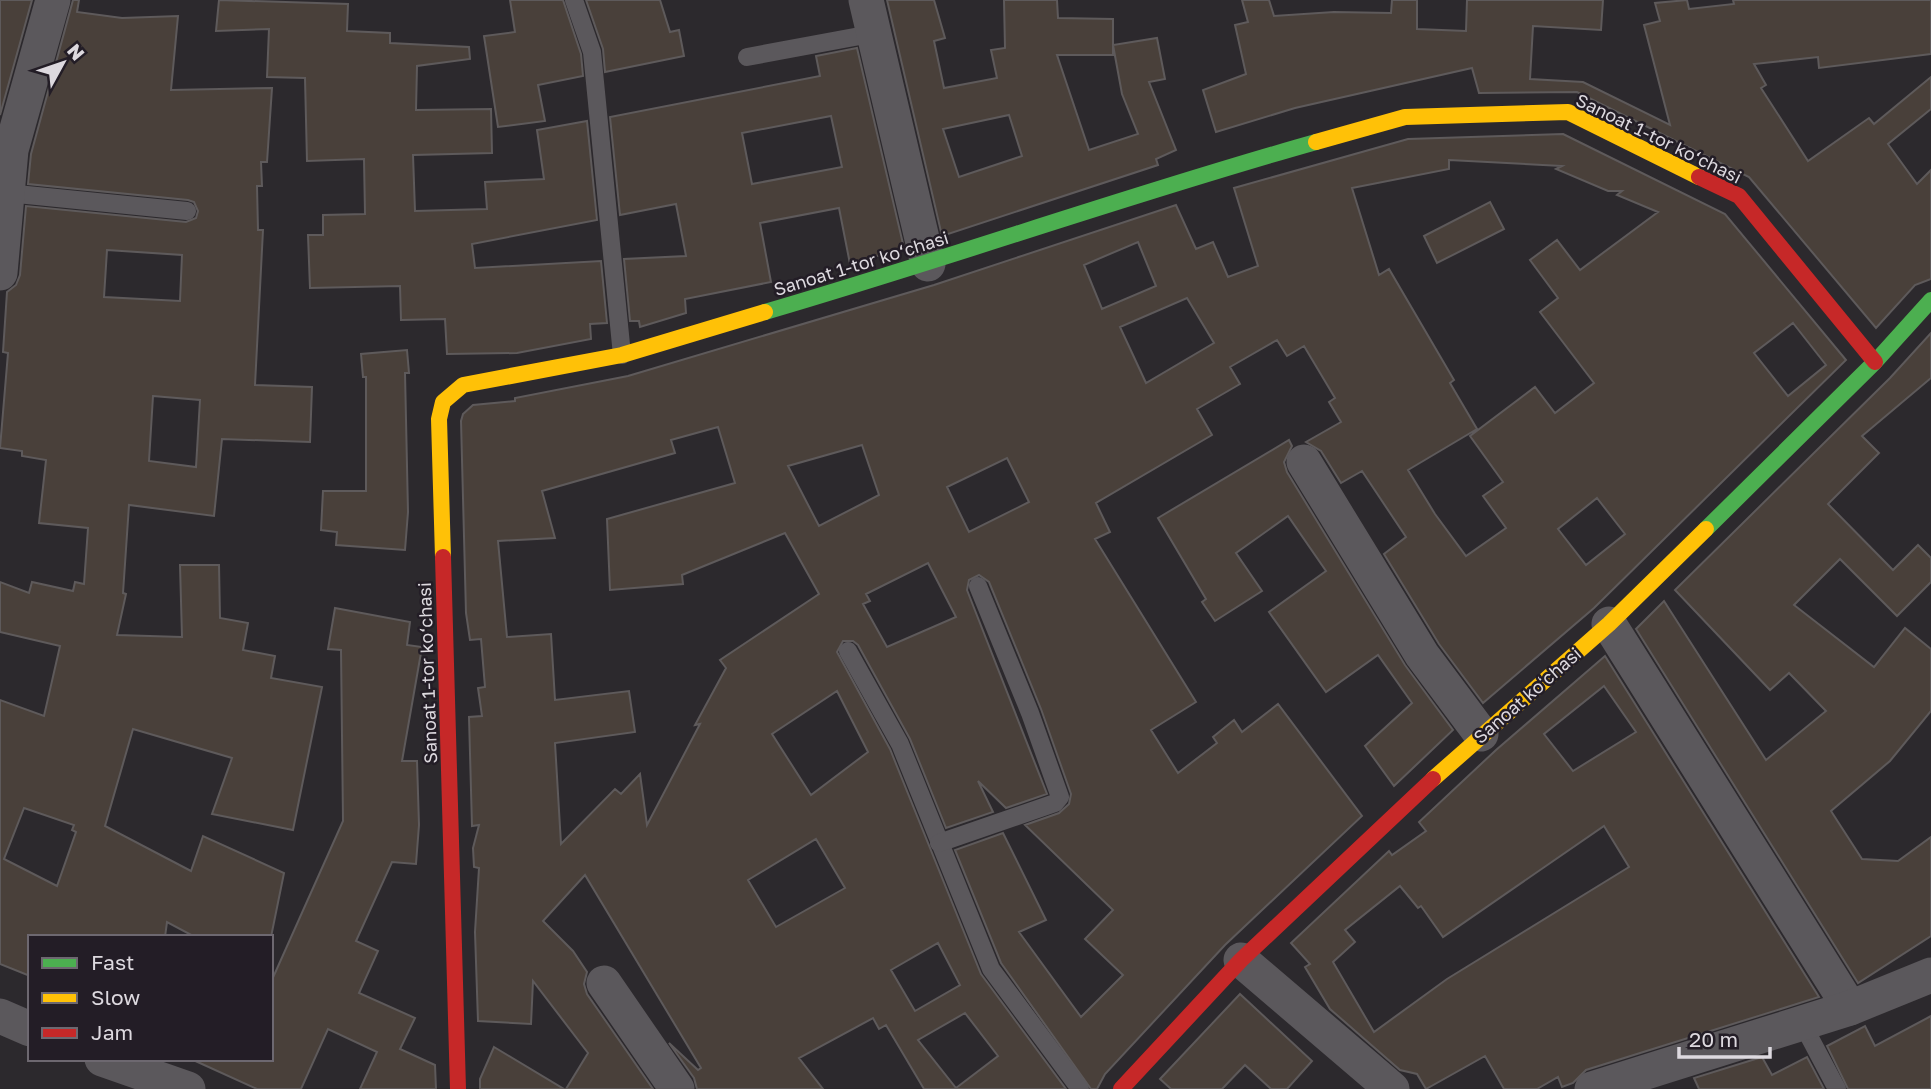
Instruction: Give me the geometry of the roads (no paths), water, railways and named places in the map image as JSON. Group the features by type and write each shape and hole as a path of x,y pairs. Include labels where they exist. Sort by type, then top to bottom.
{"street":[{"path":"0,273 11,150 52,0"},
{"path":"866,0 876,33 928,264"},
{"name":"Sanoat 1-tor ko‘chasi","path":"458,1089 439,419 443,402 463,385 622,355 928,264 1182,180 1405,117 1568,112 1739,196 1832,306 1875,362"},
{"name":"Sanoat koʻchasi","path":"1121,1089 1241,960 1481,734 1609,624 1875,362 1931,300"},
{"path":"1304,462 1423,655 1481,734"},
{"path":"1609,624 1850,1007"},
{"path":"1241,960 1392,1089"},
{"path":"1591,1089 1850,1007 1931,975"},
{"path":"604,983 677,1089"},
{"path":"0,1016 28,1028"},
{"path":"108,1061 188,1089"}],"lane":[{"path":"575,0 592,52 622,355"},
{"path":"747,57 876,33"},
{"path":"7,193 187,211"},
{"path":"939,843 1055,803 1060,797 1035,726 978,586"},
{"path":"848,651 900,744 991,968 1080,1089"},
{"path":"1802,1023 1837,1089"}]}
